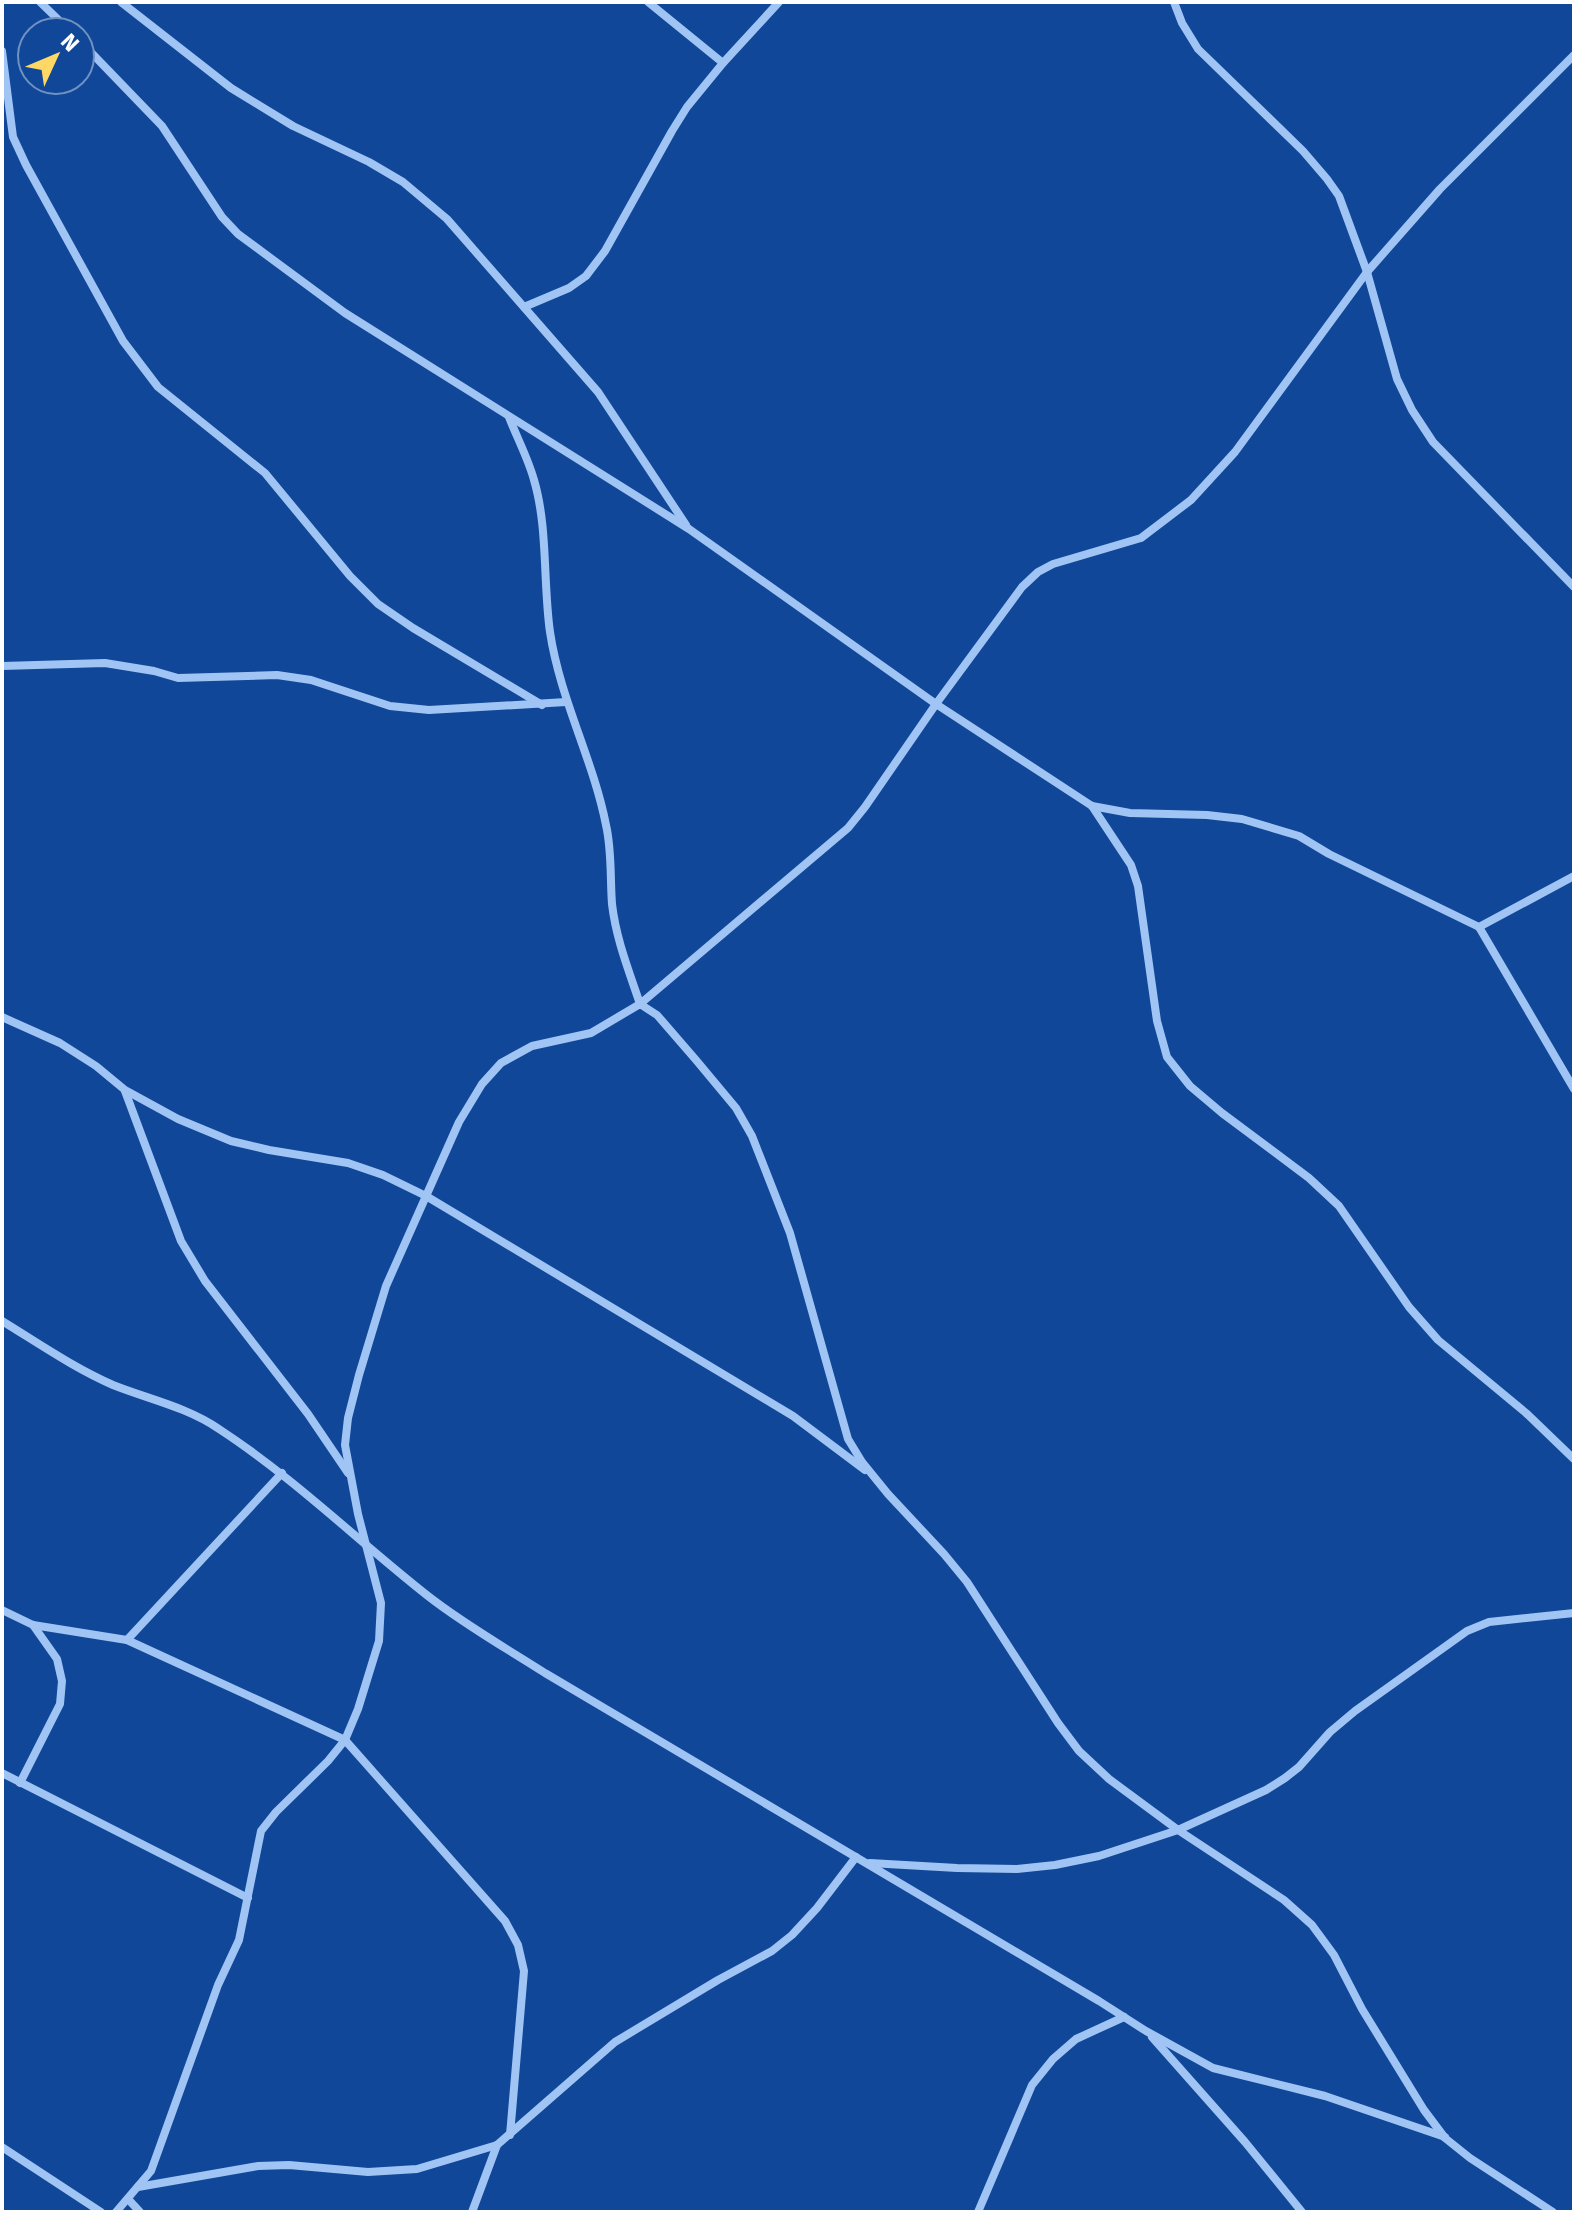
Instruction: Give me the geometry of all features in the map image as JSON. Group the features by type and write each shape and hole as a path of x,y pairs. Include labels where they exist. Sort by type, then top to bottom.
{"street":[{"path":"40,2 54,16"},
{"path":"121,2 231,88 293,126 403,182 447,219 598,392 689,529"},
{"path":"648,2 723,63"},
{"path":"524,307 569,288 586,276 605,251 687,107 779,2"},
{"path":"1174,2 1182,23 1198,49 1303,151 1339,196 1367,272 1397,379 1433,442 1574,587"},
{"path":"2,51 13,137 123,341 158,387 265,473 350,576 378,604 542,705"},
{"path":"116,2212 151,2171 218,1985 239,1940 261,1831 345,1740 358,1709 379,1641 381,1603 345,1445 348,1418 386,1286 459,1122 482,1084 501,1063 532,1046 591,1033 640,1004 848,828 1022,587 1038,572 1053,564 1141,538 1191,500 1235,452 1367,272 1440,189 1574,55"},
{"path":"96,58 162,126 222,217 238,234 345,313 689,529 936,704 1092,806 1130,813 1242,819 1299,836 1329,854 1479,927 1574,1089"},
{"path":"509,417 534,480 540,508 549,629 556,668 596,784 606,826 613,905 621,948 640,1004 657,1015 696,1060 736,1108 752,1136 790,1233 848,1439 873,1476 967,1582 1079,1751 1109,1779 1178,1830 1284,1900 1312,1925 1334,1955 1362,2009 1424,2110 1445,2138 1553,2212"},
{"path":"2,666 105,663 178,678 277,675 311,680 390,706 429,710 566,702"},
{"path":"1092,806 1131,865 1138,886 1157,1021 1167,1057 1190,1086 1309,1178 1339,1206 1409,1307 1438,1340 1526,1413 1574,1459"},
{"path":"1479,927 1574,876"},
{"path":"2,1017 60,1043 96,1066 125,1090 178,1119 231,1141 348,1163 383,1175 426,1196 793,1416 873,1476"},
{"path":"125,1090 181,1241 205,1281 308,1414 351,1477"},
{"path":"2,1321 71,1364 112,1384 176,1407 216,1427 282,1473 459,1619 1146,2031 1213,2068 1325,2096 1445,2138"},
{"path":"127,1640 282,1473"},
{"path":"2,1610 33,1625 127,1640 345,1740 505,1921 518,1945 524,1971 510,2135"},
{"path":"865,1862 1017,1869 1099,1856 1178,1830 1266,1790 1285,1778 1355,1711 1467,1631 1489,1622 1574,1613"},
{"path":"20,1783 60,1704 62,1681 57,1659 33,1625"},
{"path":"2,1773 248,1898"},
{"path":"138,2187 258,2166 289,2165 368,2172 417,2169 497,2145 615,2042 772,1951 792,1935 856,1857"},
{"path":"978,2212 1032,2085 1053,2059 1076,2039 1124,2017"},
{"path":"1146,2031 1245,2142 1302,2212"},
{"path":"472,2212 497,2145"},
{"path":"3,2151 101,2212"},
{"path":"128,2199 140,2212"}]}
